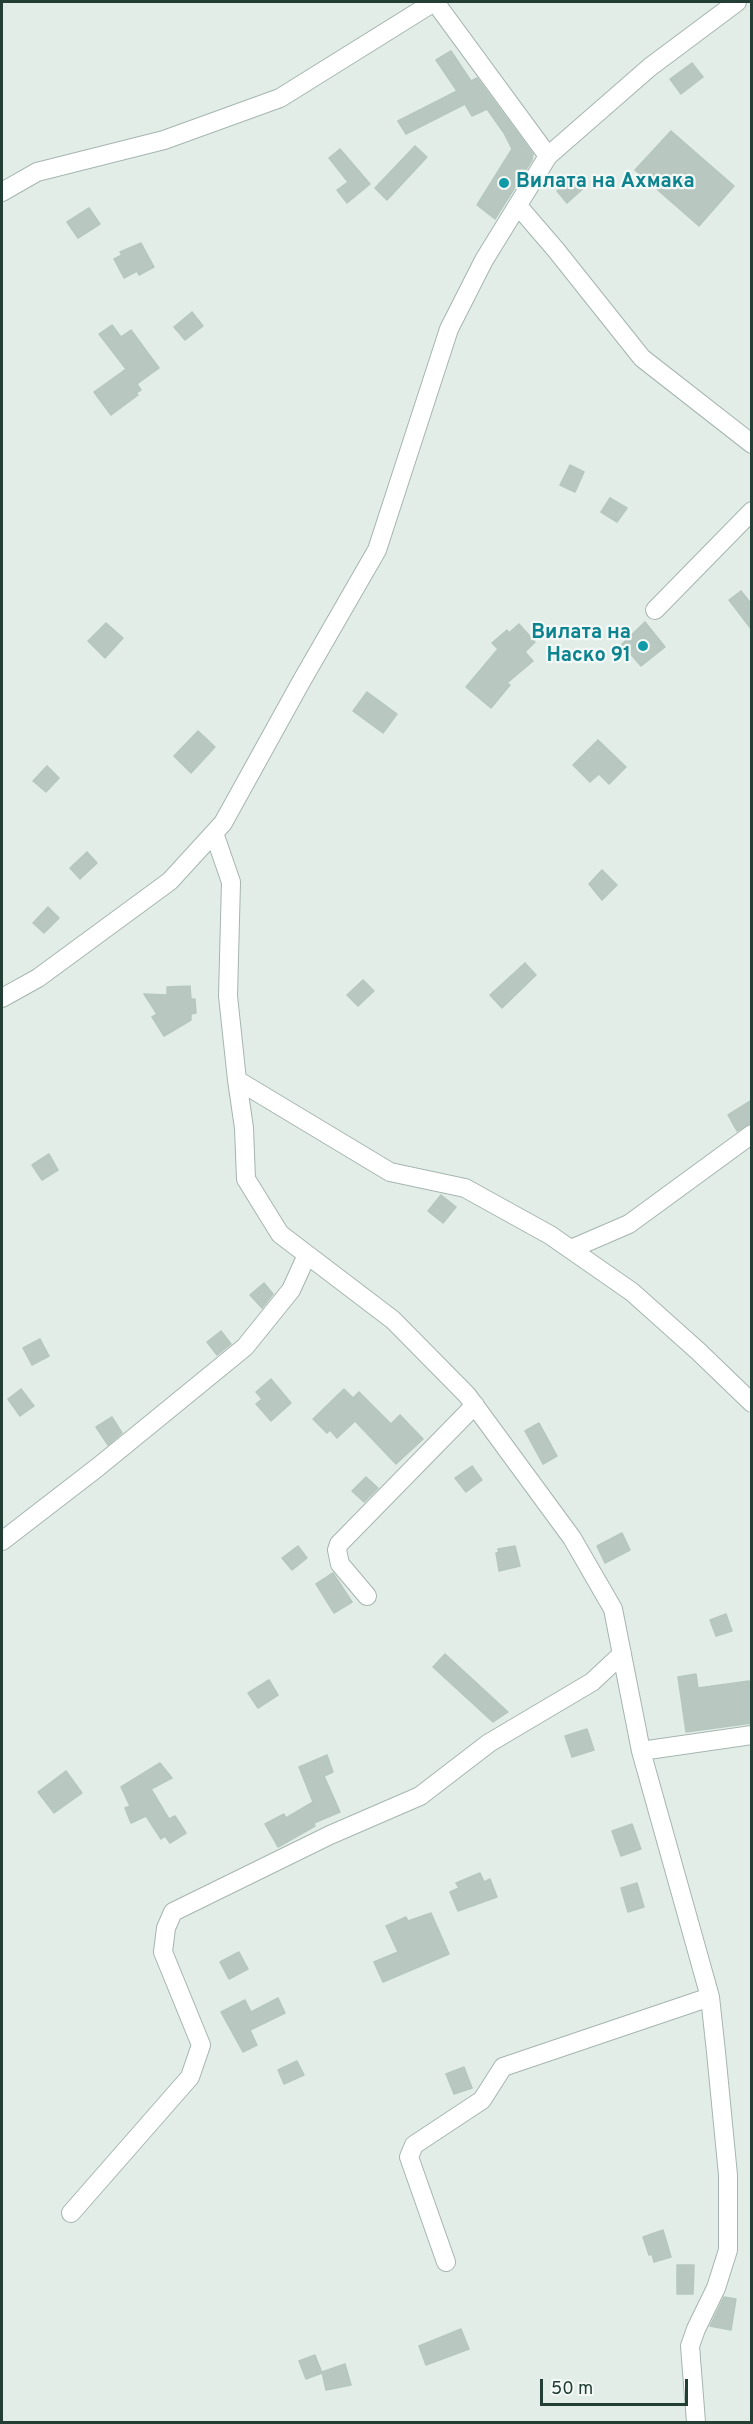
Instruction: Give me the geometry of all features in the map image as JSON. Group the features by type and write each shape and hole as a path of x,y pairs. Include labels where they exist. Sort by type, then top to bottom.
{"street":[{"path":"2,192 38,172 164,140 280,98 434,2 548,156"},
{"path":"2,998 38,978 170,881 223,823 378,550 449,329 484,260 519,207 548,156 650,67 737,2"},
{"path":"519,207 642,358 752,444"},
{"path":"655,610 752,511"},
{"path":"214,833 231,882 228,996 244,1128 246,1179 280,1234 393,1320 475,1405 572,1538 613,1610 641,1751 710,1997 728,2175 728,2250 717,2288 690,2346 696,2422"},
{"path":"237,1080 390,1172 465,1188 550,1235 632,1292 752,1403"},
{"path":"571,1250 629,1224 752,1134"},
{"path":"2,1541 98,1467 245,1347 291,1290 307,1255"},
{"path":"368,1596 340,1564 337,1550 339,1544 475,1405"},
{"path":"71,2213 190,2078 201,2045 163,1952 166,1928 173,1912 330,1835 420,1796 489,1743 592,1682 622,1654"},
{"path":"641,1751 752,1736"},
{"path":"446,2262 409,2157 414,2145 482,2100 503,2067 710,1997"}],"building":[{"path":"451,51 471,81 477,78 533,154 532,160 495,219 477,205 512,149 487,109 472,116 465,104 406,134 398,121 457,91 436,60"},
{"path":"692,63 703,77 681,94 670,79"},
{"path":"671,131 734,186 699,226 635,170"},
{"path":"415,146 427,157 387,200 375,188"},
{"path":"340,149 370,184 347,203 337,190 348,182 329,158"},
{"path":"576,174 586,186 567,203 557,191"},
{"path":"89,208 100,224 78,238 67,222"},
{"path":"141,243 154,267 139,275 137,271 124,278 114,259 122,255 120,252"},
{"path":"192,312 203,326 185,340 174,327"},
{"path":"112,325 121,337 131,330 159,368 137,384 141,390 136,393 138,395 111,415 94,392 126,369 99,334"},
{"path":"570,465 584,472 575,492 560,485"},
{"path":"610,498 627,508 617,522 601,512"},
{"path":"741,591 752,605 752,630 729,600"},
{"name":"Вилата на Наско 91","path":"645,622 665,647 641,666 622,644"},
{"path":"106,623 123,638 105,658 88,641"},
{"path":"519,624 535,642 525,652 533,661 507,683 510,685 491,708 466,687 498,649 492,643 507,630 509,633"},
{"path":"367,692 397,714 383,733 353,711"},
{"path":"198,731 215,747 191,773 174,756"},
{"path":"598,740 626,767 609,784 599,774 590,782 573,765"},
{"path":"47,766 59,778 46,792 33,781"},
{"path":"87,852 97,863 80,879 70,868"},
{"path":"602,870 617,885 602,900 589,884"},
{"path":"48,907 59,918 44,933 33,923"},
{"path":"525,963 536,975 502,1008 490,995"},
{"path":"363,980 374,991 358,1006 347,995"},
{"path":"190,986 191,999 195,999 196,1013 191,1014 191,1020 164,1036 152,1017 157,1014 144,994 167,995 167,987"},
{"path":"752,1100 752,1123 737,1131 728,1115"},
{"path":"49,1154 58,1170 42,1180 32,1165"},
{"path":"441,1195 456,1207 443,1223 428,1211"},
{"path":"264,1283 273,1294 262,1308 250,1295"},
{"path":"221,1331 231,1344 217,1355 207,1342"},
{"path":"40,1339 49,1356 32,1365 23,1348"},
{"path":"271,1379 291,1403 271,1421 256,1404 262,1399 256,1392"},
{"path":"21,1389 34,1406 20,1416 8,1399"},
{"path":"344,1389 353,1398 359,1392 391,1424 400,1415 423,1439 396,1464 355,1421 337,1438 330,1430 327,1433 313,1419"},
{"path":"112,1417 122,1433 108,1445 96,1427"},
{"path":"539,1423 557,1456 543,1464 525,1431"},
{"path":"472,1466 482,1480 466,1492 455,1478"},
{"path":"366,1477 378,1488 364,1502 352,1491"},
{"path":"622,1533 630,1550 605,1563 597,1546"},
{"path":"298,1546 307,1558 292,1570 282,1558"},
{"path":"515,1546 520,1566 499,1571 496,1553 499,1552 498,1549"},
{"path":"333,1573 352,1602 334,1613 316,1584"},
{"path":"726,1614 732,1631 716,1636 710,1620"},
{"path":"445,1654 508,1712 493,1722 433,1667"},
{"path":"696,1674 698,1688 749,1681 752,1723 686,1732 678,1677"},
{"path":"269,1680 278,1695 258,1708 248,1693"},
{"path":"587,1729 594,1750 572,1757 565,1736"},
{"path":"327,1755 333,1772 324,1776 340,1812 314,1823 315,1826 278,1847 265,1824 284,1814 286,1818 313,1802 299,1767"},
{"path":"160,1763 172,1778 151,1789 169,1819 175,1816 186,1833 170,1843 165,1836 161,1839 146,1816 131,1823 125,1808 130,1806 121,1787"},
{"path":"66,1771 82,1793 54,1813 38,1792"},
{"path":"632,1824 641,1849 621,1856 612,1831"},
{"path":"480,1873 484,1882 490,1879 497,1897 458,1911 450,1892 459,1888 456,1883"},
{"path":"637,1883 644,1907 628,1912 621,1888"},
{"path":"431,1913 449,1954 383,1982 374,1962 398,1952 386,1926 406,1917 408,1921"},
{"path":"239,1952 248,1969 229,1979 220,1962"},
{"path":"278,1998 285,2013 250,2030 257,2045 243,2052 221,2012 245,2000 251,2012"},
{"path":"297,2061 304,2075 284,2084 278,2070"},
{"path":"464,2067 472,2088 454,2094 446,2074"},
{"path":"663,2230 671,2257 654,2262 643,2237"},
{"path":"677,2265 694,2265 693,2294 677,2294"},
{"path":"724,2297 736,2299 731,2330 710,2326"},
{"path":"461,2329 469,2349 426,2365 419,2346"},
{"path":"315,2355 322,2373 306,2379 299,2361"},
{"path":"345,2364 351,2385 326,2390 322,2372"}],"place":[{"name":"Вилата на Ахмака","path":"504,183"},
{"name":"Вилата на Наско 91","path":"643,646"}]}
